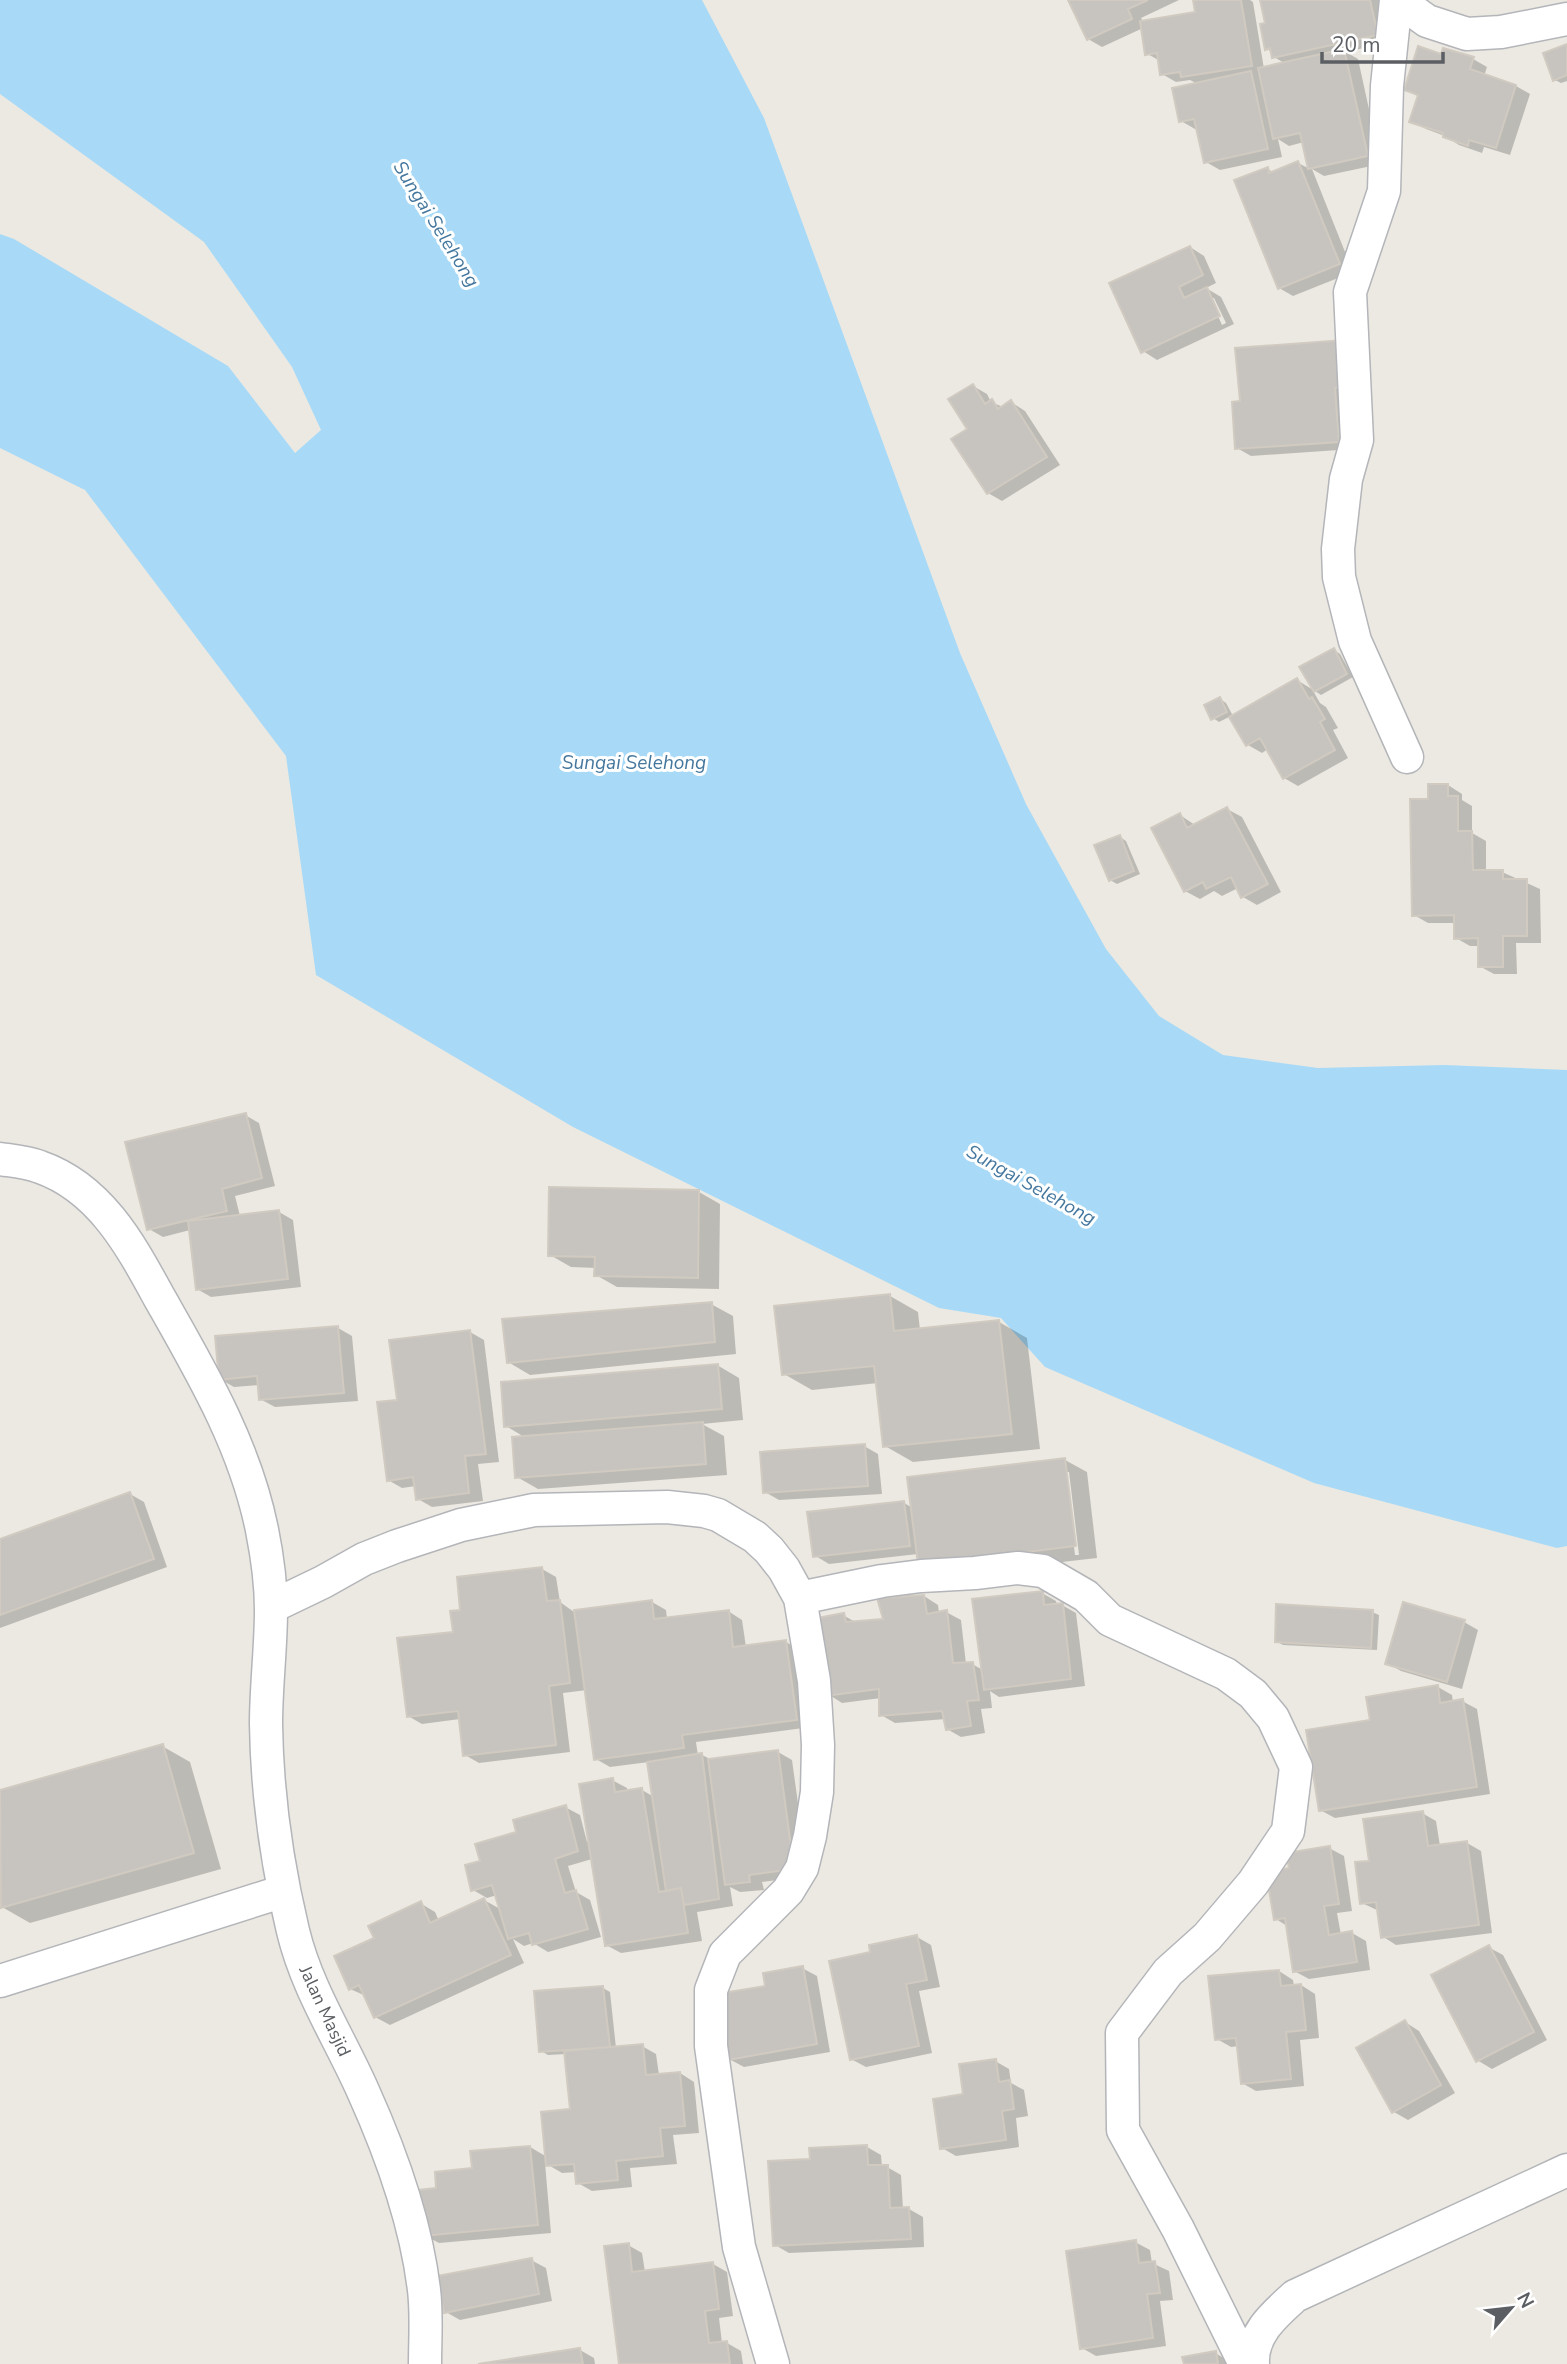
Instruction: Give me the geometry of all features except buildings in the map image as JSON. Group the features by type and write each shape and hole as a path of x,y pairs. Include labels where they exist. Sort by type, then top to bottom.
{"street":[{"path":"1408,757 1355,641 1339,577 1338,549 1346,479 1357,440 1350,292 1384,191 1387,86 1397,0 1427,21 1467,34 1501,32 1567,19"},
{"name":"Jalan Masjid","path":"0,1159 38,1166 74,1182 108,1214 130,1244 223,1413 245,1467 262,1530 271,1607 266,1725 272,1818 284,1891 308,1980 362,2087 385,2141 406,2203 424,2291 425,2364"},
{"path":"271,1607 364,1559 461,1525 534,1510 667,1507 704,1511 718,1515 755,1537 784,1569 800,1598 814,1681 818,1745 817,1792 810,1836 802,1868 788,1891 725,1954 711,1990 711,2046 738,2247 773,2364"},
{"path":"800,1598 921,1576 1018,1568 1043,1571 1086,1596 1110,1620 1226,1674 1253,1694 1273,1718 1297,1767 1288,1832 1253,1883 1207,1937 1168,1972 1122,2033 1123,2130 1178,2229 1245,2364"},
{"path":"0,1981 284,1891"},
{"path":"1253,2364 1252,2352 1267,2322 1295,2296 1567,2170"}],"water":[{"name":"Sungai Selehong","path":"0,0 702,0 764,118 960,653 1026,804 1106,949 1159,1016 1223,1055 1318,1068 1444,1065 1567,1070 1567,1546 1557,1548 1314,1483 1045,1367 1001,1318 939,1308 573,1127 316,975 286,756 85,490 0,448 0,234 14,239 228,366 295,453 321,430 292,367 204,242 0,94"}]}
